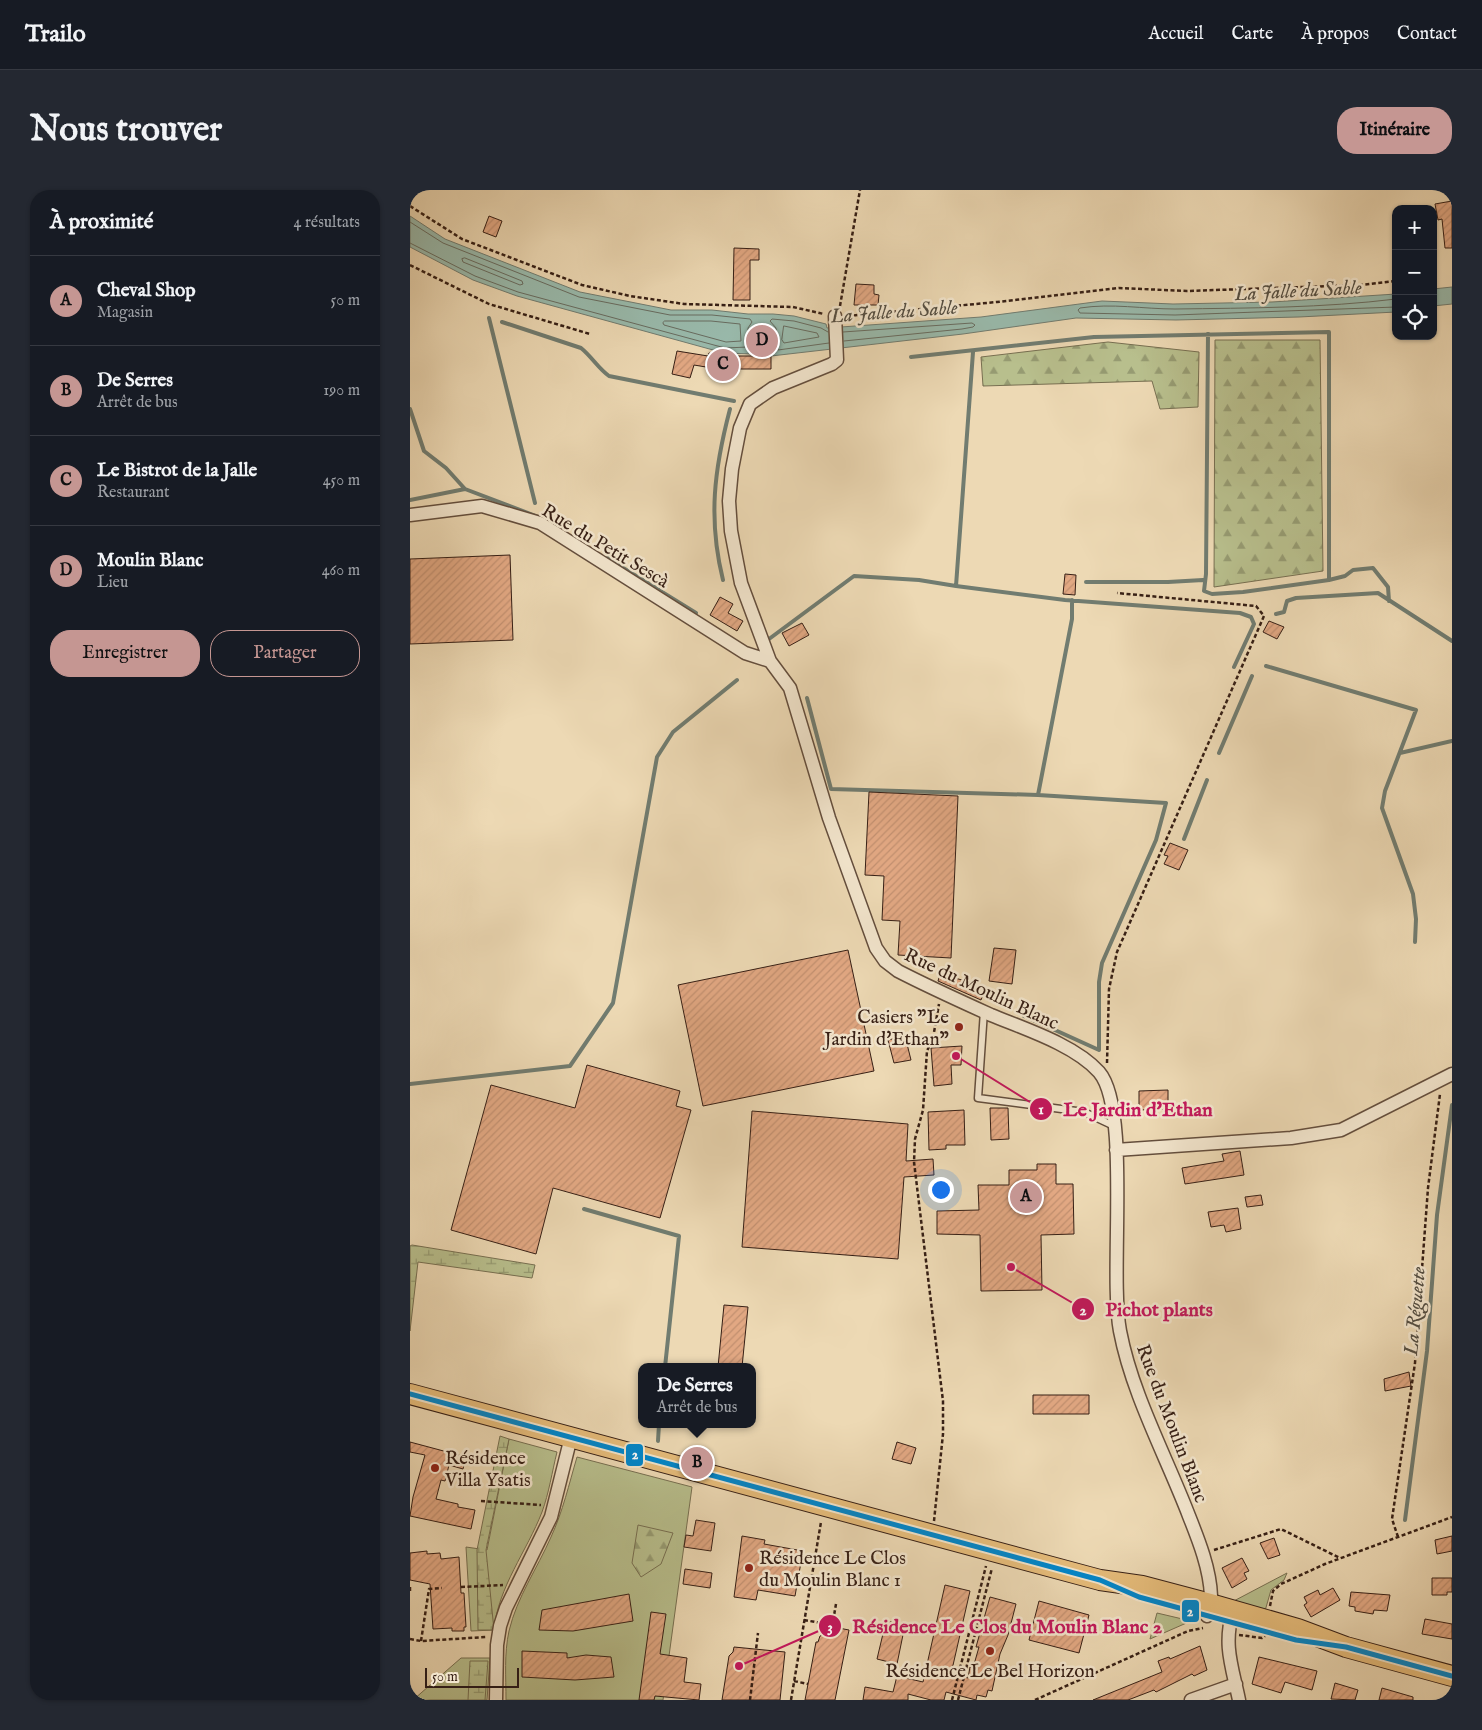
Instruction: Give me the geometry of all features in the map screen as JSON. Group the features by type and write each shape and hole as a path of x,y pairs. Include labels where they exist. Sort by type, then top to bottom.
{"main road":[{"path":"410,1394 1100,1580 1142,1586 1208,1610 1298,1629 1346,1647 1452,1676"}],"street":[{"name":"Rue du Moulin Blanc","path":"835,316 837,360 832,364 773,388 759,396 750,404 738,437 730,501 731,531 741,583 770,661 790,688 829,818 876,948 885,961 898,972 1066,1048 1100,1073 1112,1100 1116,1150 1115,1294 1123,1344 1130,1372 1172,1471 1202,1553 1211,1596 1208,1610"},
{"name":"Rue du Petit Sescà","path":"410,515 482,506 540,523 745,653 770,661"},
{"path":"1116,1150 1291,1138 1341,1130 1447,1076"},
{"path":"496,1700 498,1636 506,1608 541,1540 554,1506 571,1437"},
{"path":"1232,1616 1228,1644 1239,1700"},
{"path":"1191,1700 1236,1684"}],"lane":[{"path":"984,1012 978,1098 1084,1112 1114,1126"}],"path":[{"path":"835,316 841,305 860,190"},
{"path":"410,206 462,239 582,285 630,296 684,304 793,307 835,316 988,303 1119,288 1187,291 1361,285 1392,281"},
{"path":"410,265 490,304 590,334"},
{"path":"1100,1073 1107,1064 1109,989 1117,952 1264,616 1256,606 1117,593"},
{"path":"933,1535 944,1434 943,1401 914,1162 915,1139 923,1110 927,1051 933,1038 940,992"},
{"path":"1398,1537 1392,1519 1415,1363 1428,1188 1447,1076"},
{"path":"481,1501 554,1506"},
{"path":"791,1700 824,1506"},
{"path":"1281,1584 1342,1558 1452,1517"},
{"path":"1202,1553 1281,1529 1342,1558"},
{"path":"952,1700 993,1551"},
{"path":"958,1700 993,1551"},
{"path":"461,1587 490,1586"},
{"path":"421,1641 429,1589 442,1588"},
{"path":"804,1620 832,1626 836,1604"},
{"path":"1034,1700 1188,1631"},
{"path":"750,1700 758,1634"},
{"path":"410,1639 421,1641 498,1636"},
{"path":"794,1681 808,1684"}],"green space":[{"path":"1215,340 1320,340 1323,571 1214,587"},
{"path":"1108,342 1199,352 1198,407 1160,409 1152,381 983,386 981,357"},
{"path":"410,1246 535,1265 532,1278 418,1262 410,1331"},
{"path":"500,1436 509,1439 486,1550 494,1630 478,1630 477,1550"},
{"path":"509,1439 557,1452 542,1512 507,1584 501,1599 494,1630 471,1631 466,1547 487,1550"},
{"path":"577,1457 692,1487 663,1700 506,1700 506,1648 509,1631 517,1606 555,1527"},
{"path":"638,1525 673,1533 661,1564 641,1577 632,1563"},
{"path":"1287,1573 1284,1580 1271,1590 1265,1611 1230,1603"},
{"path":"1157,1613 1191,1621 1150,1639"},
{"path":"461,1658 490,1658 487,1700 413,1700"},
{"path":"470,1661 488,1661 485,1700 468,1700"}],"water":[{"path":"410,216 445,239 580,292 671,310 712,310 794,316 826,324 827,328 981,317 1102,301 1173,304 1272,302 1392,294 1392,312 1176,320 1076,318 963,334 771,356 771,329 753,328 753,354 724,353 517,296 473,280 410,247"},
{"path":"1452,287 1452,304 1437,306 1437,289"}],"building":[{"path":"1452,201 1452,248 1445,248 1442,219 1438,220 1437,205 1435,204"},
{"path":"489,216 502,221 496,237 483,232"},
{"path":"734,248 759,249 759,260 750,260 750,300 733,300"},
{"path":"856,284 874,285 874,294 879,295 878,305 854,305"},
{"path":"753,328 771,328 771,369 718,369 694,365 690,378 672,374 677,351 708,356 709,353 724,356 753,356"},
{"path":"510,555 513,640 410,644 410,559"},
{"path":"1065,574 1076,575 1075,595 1063,594"},
{"path":"720,597 733,604 728,613 743,621 737,631 710,615"},
{"path":"1269,621 1284,627 1277,639 1263,632"},
{"path":"802,623 809,635 789,646 782,633"},
{"path":"869,792 958,796 951,958 898,955 900,921 882,920 884,876 865,875"},
{"path":"1170,843 1188,850 1179,870 1164,864 1168,856 1164,855"},
{"path":"994,948 1016,950 1012,984 989,981"},
{"path":"848,950 874,1071 703,1106 678,985"},
{"path":"940,974 962,980 985,990 981,1000 938,981"},
{"path":"905,1036 911,1060 894,1063 888,1040"},
{"path":"962,1046 961,1065 951,1065 952,1084 934,1086 931,1048"},
{"path":"587,1065 680,1091 676,1106 691,1110 660,1218 553,1188 536,1254 451,1230 491,1085 575,1108"},
{"path":"1168,1090 1168,1109 1139,1110 1139,1091"},
{"path":"990,1108 1008,1108 1009,1139 991,1140"},
{"path":"964,1110 965,1145 946,1145 946,1149 929,1150 928,1112"},
{"path":"752,1111 908,1124 906,1161 933,1159 934,1175 904,1177 898,1259 742,1247"},
{"path":"1240,1151 1244,1175 1185,1184 1182,1168 1224,1161 1222,1154"},
{"path":"1037,1164 1056,1164 1056,1184 1073,1184 1074,1234 1041,1235 1042,1290 981,1291 980,1235 937,1234 937,1211 979,1210 978,1185 1009,1185 1009,1170 1037,1170"},
{"path":"1261,1195 1263,1205 1247,1207 1245,1197"},
{"path":"1238,1208 1241,1229 1226,1232 1224,1225 1211,1227 1208,1212"},
{"path":"724,1305 748,1307 742,1363 718,1363"},
{"path":"1409,1372 1411,1386 1385,1391 1384,1379"},
{"path":"1033,1395 1089,1395 1089,1414 1033,1414"},
{"path":"410,1442 466,1457 463,1469 449,1465 445,1481 441,1480 436,1499 458,1504 458,1507 475,1510 471,1529 410,1516 413,1497 425,1455 410,1452"},
{"path":"897,1442 916,1448 911,1464 892,1459"},
{"path":"696,1520 715,1523 711,1551 684,1547 686,1535 693,1536"},
{"path":"742,1536 765,1540 764,1544 803,1551 795,1596 758,1590 756,1600 734,1597"},
{"path":"1452,1536 1452,1551 1437,1554 1435,1540"},
{"path":"1274,1538 1280,1555 1268,1559 1260,1543"},
{"path":"427,1551 427,1554 440,1553 441,1559 459,1557 461,1593 464,1593 466,1627 464,1627 464,1631 452,1631 452,1628 433,1629 430,1584 410,1580 410,1553"},
{"path":"1242,1558 1249,1571 1244,1573 1247,1579 1232,1588 1222,1568"},
{"path":"685,1569 712,1573 710,1588 683,1584"},
{"path":"1432,1578 1452,1578 1452,1592 1447,1592 1447,1595 1432,1595"},
{"path":"945,1585 970,1591 951,1674 968,1678 970,1667 973,1668 979,1647 976,1647 990,1597 1016,1604 1008,1635 1000,1654 992,1691 988,1690 986,1697 977,1695 976,1700 946,1692 944,1700 931,1700 908,1694 908,1700 863,1700 865,1687 893,1692 897,1676 923,1682"},
{"path":"1333,1588 1340,1600 1311,1617 1304,1605 1307,1603 1304,1597 1318,1590 1320,1595"},
{"path":"1351,1592 1390,1595 1387,1611 1374,1610 1373,1614 1355,1611 1355,1607 1349,1606"},
{"path":"629,1594 633,1621 573,1631 539,1630 542,1610"},
{"path":"1039,1601 1089,1615 1079,1653 1029,1640"},
{"path":"651,1612 666,1614 660,1654 687,1658 684,1682 701,1684 699,1700 655,1696 654,1700 639,1700"},
{"path":"1425,1619 1452,1624 1452,1639 1422,1634"},
{"path":"886,1621 905,1625 897,1664 877,1659"},
{"path":"828,1626 849,1630 835,1700 805,1700 816,1642 818,1642 820,1636 826,1634"},
{"path":"1200,1646 1207,1670 1194,1676 1192,1674 1156,1692 1154,1690 1128,1700 1093,1700 1162,1672 1158,1661 1169,1657 1170,1659"},
{"path":"734,1647 785,1652 780,1700 722,1700 729,1656 733,1652"},
{"path":"522,1651 567,1653 567,1658 586,1655 611,1657 614,1677 575,1680 522,1677"},
{"path":"1259,1657 1317,1671 1312,1690 1285,1682 1281,1693 1252,1684"},
{"path":"1335,1683 1358,1690 1355,1700 1331,1699"},
{"path":"1382,1688 1413,1697 1413,1700 1379,1700"}],"waterway":[{"path":"489,318 535,503"},
{"path":"502,322 581,348 609,376 734,401"},
{"path":"911,357 1094,337 1329,332 1329,580"},
{"path":"1208,334 1206,574 1204,591 1212,594 1243,592 1329,580 1345,576 1353,570 1373,568 1388,587 1389,601"},
{"path":"973,352 956,586 1065,600 1240,613 1251,617 1254,624 1234,667"},
{"path":"410,409 424,451 446,468 465,489 541,518"},
{"path":"723,580 718,558 714,515 720,453 730,409"},
{"path":"410,500 465,489"},
{"path":"607,558 696,613"},
{"path":"769,639 854,576 919,580 956,586"},
{"path":"1086,582 1203,580"},
{"path":"1276,614 1284,612 1287,601 1296,598 1378,593 1452,641"},
{"path":"1024,1016 1099,1050 1099,982 1102,963 1156,840 1166,803 1038,795 1072,619 1072,600"},
{"path":"1266,666 1416,710 1385,791 1382,808 1413,894 1416,919 1415,942"},
{"path":"1219,753 1252,676"},
{"path":"410,1084 570,1066 613,1003 657,757 673,732 737,680"},
{"path":"807,698 831,789 1038,795"},
{"path":"1400,753 1452,741"},
{"path":"1184,839 1207,780"},
{"name":"La Réguette","path":"1405,1520 1427,1351 1437,1215 1452,1105"},
{"path":"584,1209 679,1236 665,1363"},
{"path":"658,1441 659,1428"}],"transit line":[{"name":"2","path":"410,1394 1100,1580 1139,1597 1296,1640 1346,1647 1452,1676"}],"place":[{"name":"Moulin Blanc","path":"762,341"},
{"name":"Le Bistrot de la Jalle","path":"723,365"},
{"name":"Casiers \"Le Jardin d'Ethan\"","path":"959,1027"},
{"name":"Le Jardin d'Ethan","path":"956,1056"},
{"name":"Cheval Shop","path":"1026,1197"},
{"name":"Pichot plants","path":"1011,1267"},
{"name":"De Serres","path":"697,1463"},
{"name":"Résidence Villa Ysatis","path":"435,1468"},
{"name":"Résidence Le Clos du Moulin Blanc 1","path":"749,1568"},
{"name":"Résidence Le Bel Horizon","path":"990,1651"},
{"name":"Résidence Le Clos du Moulin Blanc 2","path":"739,1666"}],"water label":[{"name":"La Jalle du Sable","path":"1298,290"},
{"name":"La Jalle du Sable","path":"894,311"}]}
